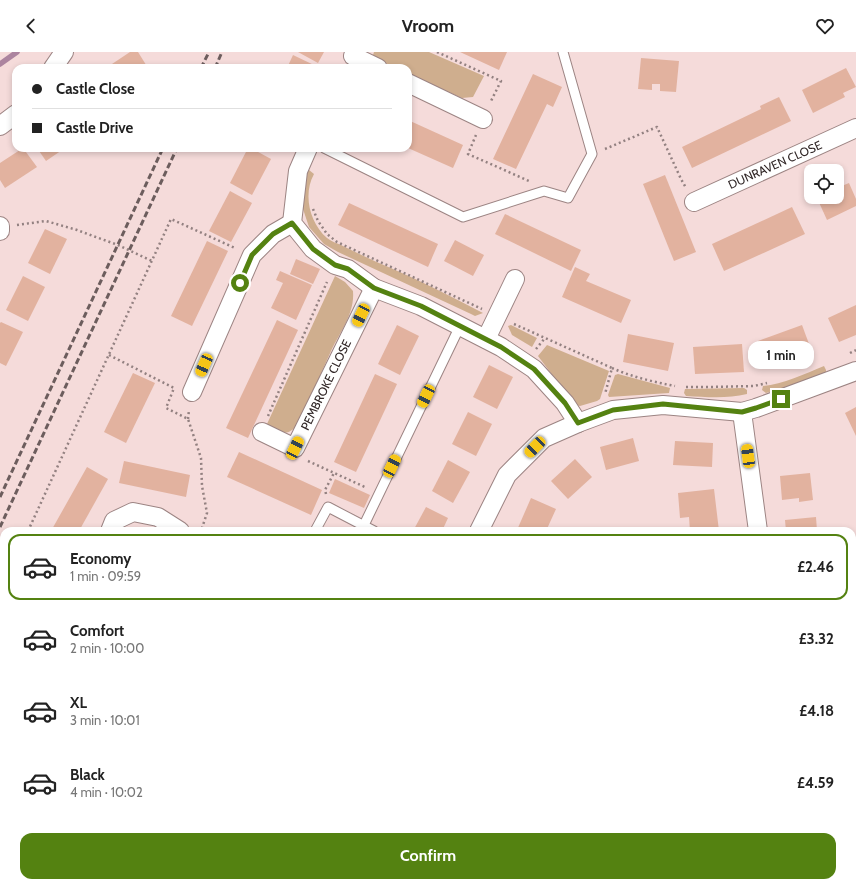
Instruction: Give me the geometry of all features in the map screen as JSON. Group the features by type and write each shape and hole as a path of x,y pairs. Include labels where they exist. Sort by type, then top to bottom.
{"street":[{"path":"56,64 64,52"},
{"path":"351,59 366,64"},
{"path":"412,85 482,119"},
{"path":"0,126 12,117"},
{"name":"DUNRAVEN CLOSE","path":"694,202 856,128"},
{"path":"306,152 298,171 292,223 313,249 335,265 348,269 374,288 421,306 501,347 534,369 565,403 578,423"},
{"path":"192,392 252,255 273,234 292,223"},
{"path":"486,339 515,279"},
{"name":"PEMBROKE CLOSE","path":"295,448 374,288"},
{"path":"481,527 507,475 544,438 578,423 613,410 663,404 742,412 856,371"},
{"path":"742,412 757,527"},
{"path":"262,432 295,448"},
{"path":"112,527 114,521 133,512 158,517 174,527"}],"lane":[{"path":"332,152 463,217 544,191 568,198 592,154 562,52"},
{"path":"364,525 460,326"},
{"path":"317,527 328,507 367,527"}],"path":[{"path":"437,52 501,81 482,119 468,154 529,181 544,191"},
{"path":"592,154 657,127 681,179 694,202"},
{"path":"312,206 318,221 327,234 337,242 623,373 678,387"},
{"path":"30,527 171,219 252,255"},
{"path":"0,228 46,222 77,230 152,261"},
{"path":"262,432 335,265"},
{"path":"849,353 856,350"},
{"path":"108,355 174,388 166,408 188,419 201,458 202,486 207,512 202,527"},
{"path":"598,416 612,368"},
{"path":"684,387 754,386 774,382"},
{"path":"295,448 301,457 379,494"},
{"path":"328,507 325,490 334,473"}],"shaded area":[{"path":"374,52 429,52 484,76 473,97 462,98 412,76 412,64 388,64 373,55"},
{"path":"307,170 314,174 309,190 312,216 316,224 327,238 426,284 483,313 475,316 324,244 309,227 302,206 305,174"},
{"path":"335,276 345,282 353,291 352,307 298,425 286,433 280,431 267,424"},
{"path":"511,325 537,338 532,347 512,335 508,326"},
{"path":"547,345 609,371 600,399 580,406 576,405 565,395 538,356"},
{"path":"824,366 826,372 802,383 766,393 762,390 763,386 786,381"},
{"path":"618,374 670,388 669,393 609,397 608,395 615,375"},
{"path":"744,388 747,390 747,394 732,397 686,396 684,393 685,389"}],"building":[{"path":"130,52 138,52 146,64 112,64"},
{"path":"298,52 324,52 318,63"},
{"path":"460,52 507,52 499,70"},
{"path":"293,55 312,64 289,64"},
{"path":"641,58 679,61 676,92 660,91 660,84 652,84 652,90 638,89"},
{"path":"846,68 856,87 843,93 845,97 813,113 802,90"},
{"path":"533,74 562,87 553,107 547,104 516,169 493,159"},
{"path":"779,97 791,121 692,168 682,147 761,109 760,106"},
{"path":"412,122 463,145 453,168 412,150"},
{"path":"17,152 26,152 37,167 5,188 0,180 0,163"},
{"path":"40,152 59,152 46,161"},
{"path":"246,152 258,152 271,159 252,195 230,183"},
{"path":"665,175 696,252 674,261 643,184"},
{"path":"849,183 856,199 856,206 827,220 820,204 844,204 844,185"},
{"path":"230,191 252,203 231,242 209,231"},
{"path":"349,203 438,244 428,267 338,225"},
{"path":"792,207 805,234 724,271 712,244"},
{"path":"505,214 581,250 571,271 495,234"},
{"path":"45,229 67,239 50,274 28,263"},
{"path":"455,240 484,255 473,276 444,261"},
{"path":"207,241 228,251 192,326 171,316"},
{"path":"296,259 320,269 313,284 290,274"},
{"path":"575,267 590,274 586,281 631,300 621,323 562,297"},
{"path":"280,271 312,285 296,320 271,308 283,283 276,280"},
{"path":"23,276 45,287 28,321 6,310"},
{"path":"856,305 856,335 839,342 828,318"},
{"path":"277,320 298,330 248,438 226,428"},
{"path":"1,322 23,332 6,366 0,363"},
{"path":"397,325 419,336 400,375 378,364"},
{"path":"802,325 812,352 767,368 758,341"},
{"path":"628,334 674,343 668,371 623,362"},
{"path":"742,344 744,372 695,374 693,347"},
{"path":"489,365 513,377 497,409 473,397"},
{"path":"133,373 155,383 126,443 104,432"},
{"path":"375,374 397,384 356,472 334,462"},
{"path":"856,407 856,436 845,413"},
{"path":"468,412 492,424 476,456 452,444"},
{"path":"633,438 639,461 606,470 600,447"},
{"path":"675,441 713,443 712,467 673,465"},
{"path":"239,452 322,490 311,515 227,477"},
{"path":"575,459 592,477 568,499 551,481"},
{"path":"448,460 470,472 453,503 432,491"},
{"path":"124,461 190,475 186,497 119,483"},
{"path":"87,467 108,479 81,527 53,527"},
{"path":"810,473 813,500 799,502 799,498 782,500 780,476"},
{"path":"335,479 370,495 364,508 329,493"},
{"path":"714,489 719,527 690,527 689,517 680,518 678,493"},
{"path":"531,498 556,509 548,527 518,527"},
{"path":"426,507 448,518 444,527 415,527"},
{"path":"816,517 817,527 786,527 785,520"}],"waterway":[{"path":"0,64 17,52"}],"railway":[{"path":"203,64 209,52"},
{"path":"217,64 222,52"},
{"path":"0,497 161,152"},
{"path":"0,527 175,152"}],"route":[{"path":"240,283 252,255 273,234 292,223 313,249 335,265 348,269 374,288 421,306 501,347 534,369 565,403 578,423 613,410 663,404 742,412 781,399"}]}
